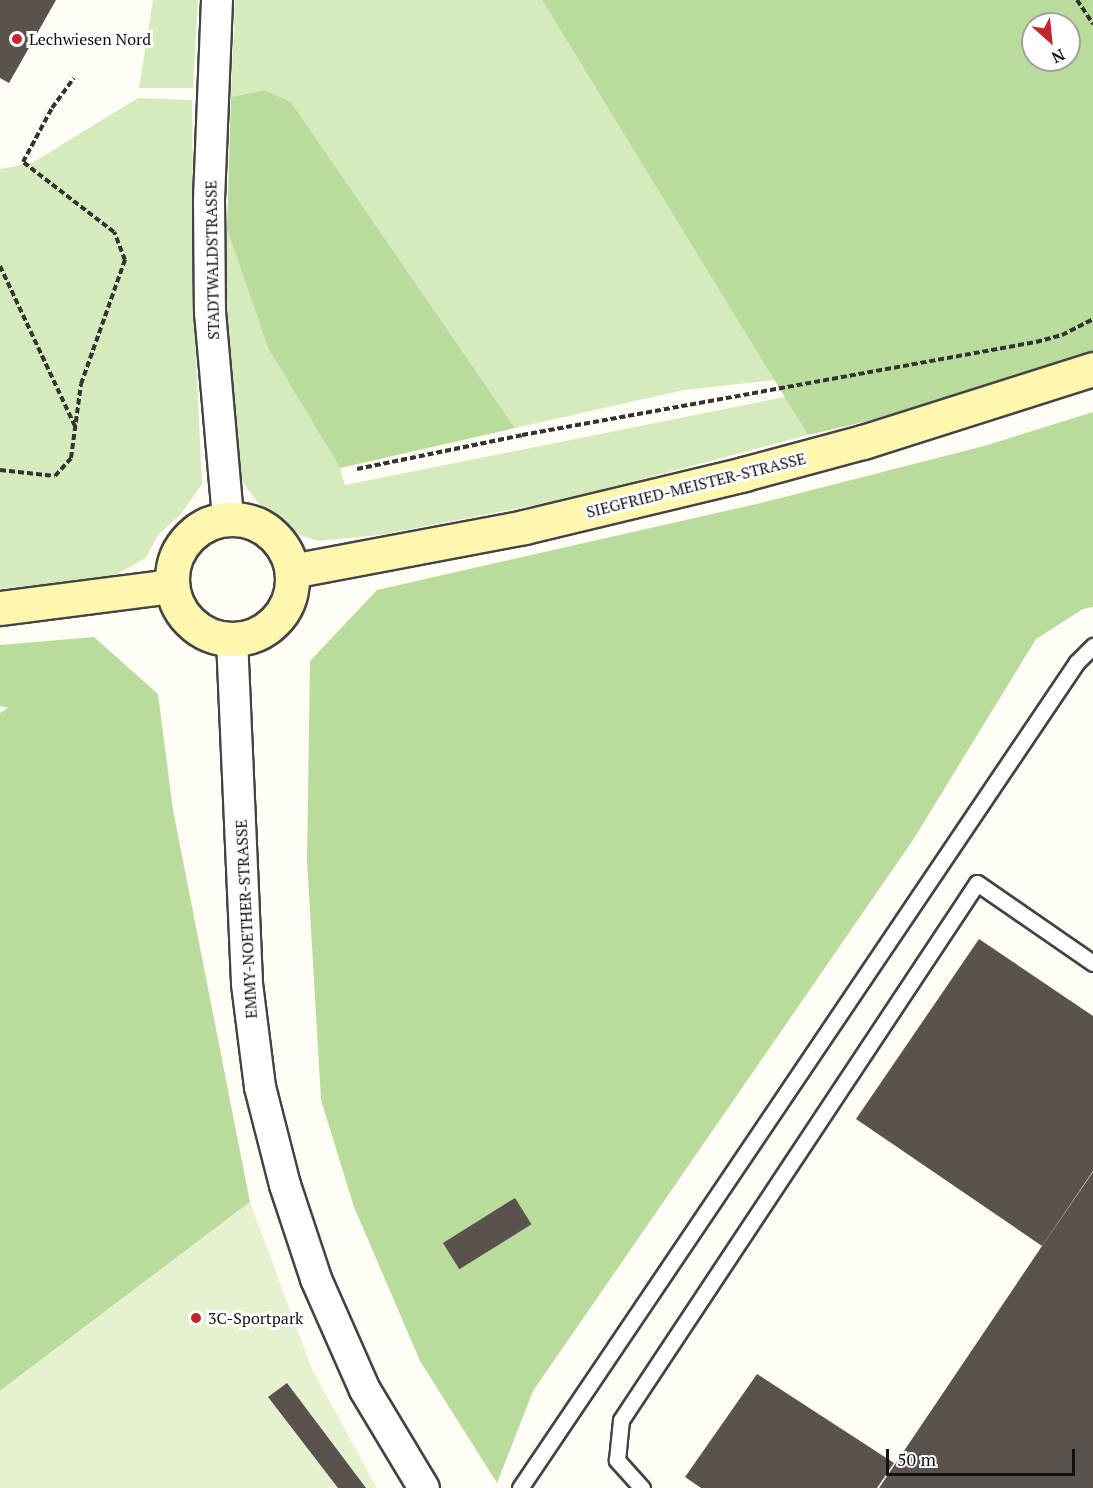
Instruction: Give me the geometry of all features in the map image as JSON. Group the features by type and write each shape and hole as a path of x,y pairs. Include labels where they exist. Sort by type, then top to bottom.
{"street":[{"name":"STADTWALDSTRASSE","path":"217,0 209,200 210,312 228,519"},
{"name":"SIEGFRIED-MEISTER-STRASSE","path":"292,571 524,527 744,474 874,439 1093,369"},
{"path":"228,519 245,520 275,537 286,551 292,571 288,602 279,617 250,637 232,639 199,630 176,603 172,586 172,567 180,548 192,533 209,523 228,519"},
{"path":"0,608 172,586"},
{"name":"EMMY-NOETHER-STRASSE","path":"232,639 247,984 261,1087 285,1185 316,1279 365,1390 424,1488"}],"lane":[{"path":"520,1488 1077,662 1093,646"},
{"path":"642,1488 617,1460 621,1420 977,883 1093,963"}],"path":[{"path":"1077,0 1093,24"},
{"path":"0,470 55,476 71,458 81,384 125,261 114,232 23,162 52,108 74,78"},
{"path":"0,266 75,427"},
{"path":"357,469 522,435 1036,342 1062,335 1093,319"}],"green space":[{"path":"153,0 198,0 193,88 139,88"},
{"path":"235,0 542,0 775,380 684,390 515,428 291,102 265,90 231,97"},
{"path":"542,0 1093,0 1093,357 954,401 808,435"},
{"path":"265,90 291,102 515,428 340,468 268,348 227,229 231,97"},
{"path":"138,98 192,100 194,315 202,484 181,514 158,535 146,558 110,578 0,589 0,169 32,163"},
{"path":"227,229 268,348 340,468 345,485 785,397 808,435 571,498 380,535 318,541 300,535 258,503 240,479 224,313"},
{"path":"1093,412 1093,607 1083,609 1036,639 913,840 533,1391 497,1483 420,1361 354,1207 321,1100 307,861 310,661 377,590 765,502 984,446"},
{"path":"94,637 158,694 173,810 250,1202 0,1391 0,713 8,708 0,706 0,645"},
{"name":"3C-Sportpark","path":"250,1202 312,1369 377,1488 0,1488 0,1391"}],"building":[{"name":"Lechwiesen Nord","path":"0,0 56,0 9,83 0,78"},
{"path":"979,939 1093,1016 1093,1171 1042,1246 856,1119"},
{"path":"1093,1172 1093,1488 879,1488 1042,1246"},
{"path":"515,1198 531,1224 459,1269 443,1243"},
{"path":"757,1374 894,1463 877,1488 701,1488 685,1477"},
{"path":"287,1383 366,1488 338,1488 268,1397"}],"place":[{"name":"Lechwiesen Nord","path":"17,39"},
{"name":"3C-Sportpark","path":"196,1318"}]}
